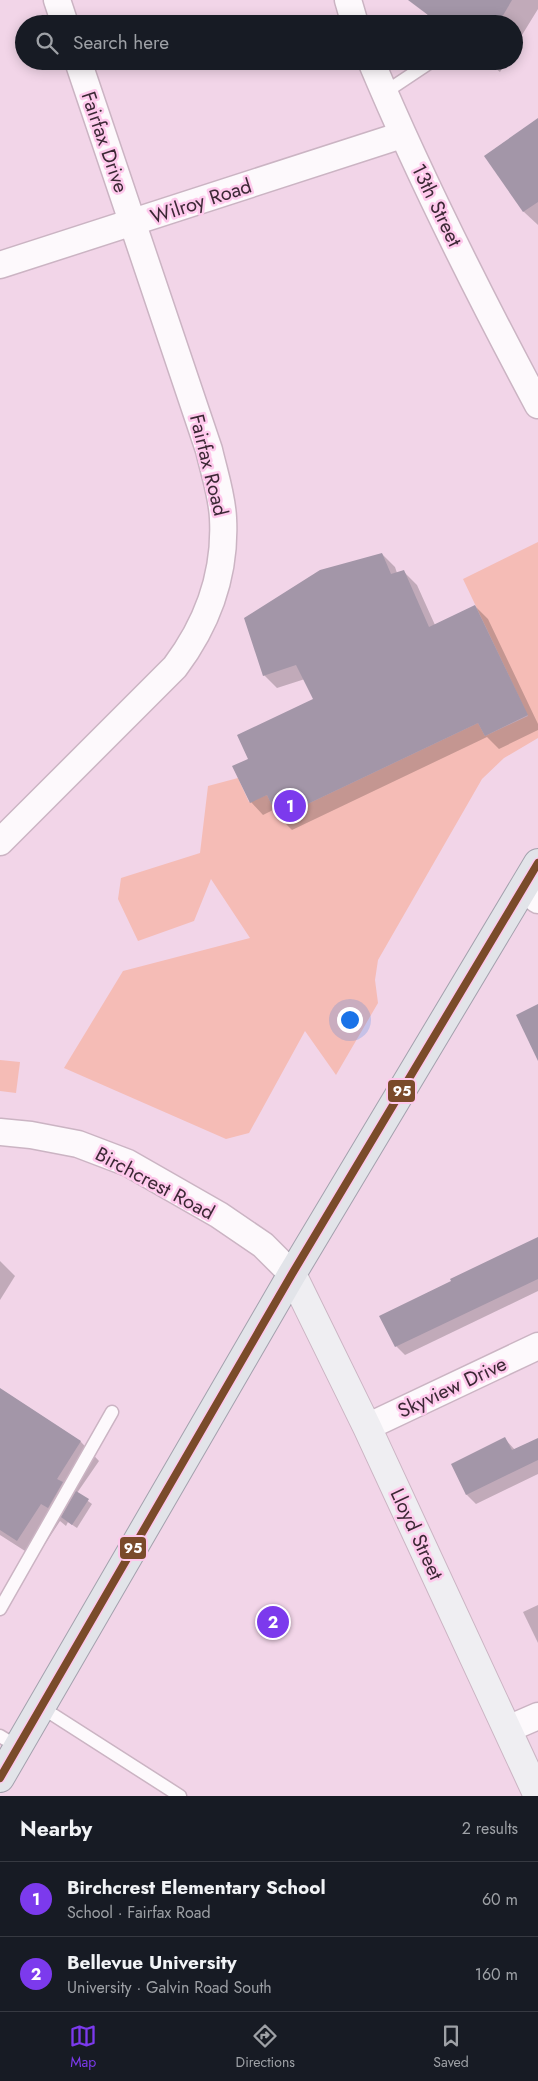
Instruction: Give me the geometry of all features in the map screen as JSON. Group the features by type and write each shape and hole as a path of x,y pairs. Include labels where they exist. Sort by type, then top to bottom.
{"main road":[{"path":"0,1778 9,1741 40,1707 292,1274 530,895 538,863"}],"street":[{"path":"57,0 62,15"},
{"path":"348,0 352,15"},
{"name":"Fairfax Drive","path":"81,70 133,223"},
{"name":"13th Street","path":"375,70 402,135 507,347 538,405"},
{"name":"Wilroy Road","path":"0,265 402,135"},
{"name":"Fairfax Road","path":"0,842 175,667 192,644 205,620 219,577 223,550 223,516 209,450 133,223"},
{"name":"Birchcrest Road","path":"0,1132 31,1135 78,1144 128,1164 219,1215 263,1245 292,1274"},
{"name":"Lloyd Street","path":"292,1274 367,1427 538,1796"},
{"name":"Skyview Drive","path":"367,1427 538,1346"},
{"path":"508,1730 538,1716"}],"lane":[{"path":"384,93 418,70"},
{"path":"0,1609 112,1412"},
{"path":"40,1707 180,1796"}],"shaded area":[{"path":"538,542 538,738 504,758 482,779 378,960 375,980 378,1003 336,1075 305,1031 249,1133 226,1139 64,1068 123,971 250,938 211,879 194,921 138,941 118,899 121,878 200,853 208,786 238,778 249,802 267,795 278,818 478,723 485,736 528,716 463,579"},
{"path":"0,1060 20,1062 16,1093 0,1091"}],"building":[{"path":"408,0 512,0 503,15 428,15"},
{"path":"538,118 538,202 523,212 484,156"},
{"path":"382,553 391,574 404,570 429,627 475,605 528,715 485,736 478,723 278,818 267,795 250,803 232,766 248,759 237,735 313,699 296,665 263,676 244,618 320,570"},
{"path":"538,1004 538,1061 516,1015"},
{"path":"538,1237 538,1279 395,1347 379,1316 451,1281 450,1279"},
{"path":"0,1388 81,1441 57,1479 63,1482 48,1508 41,1504 17,1541 0,1530"},
{"path":"505,1437 512,1450 538,1438 538,1460 466,1495 451,1464"},
{"path":"76,1491 89,1499 72,1525 61,1517"}],"transit line":[{"name":"95","path":"0,1778 292,1274 538,863"}],"place":[{"name":"Birchcrest Elementary School","path":"290,806"},
{"name":"Bellevue University","path":"273,1622"}]}
